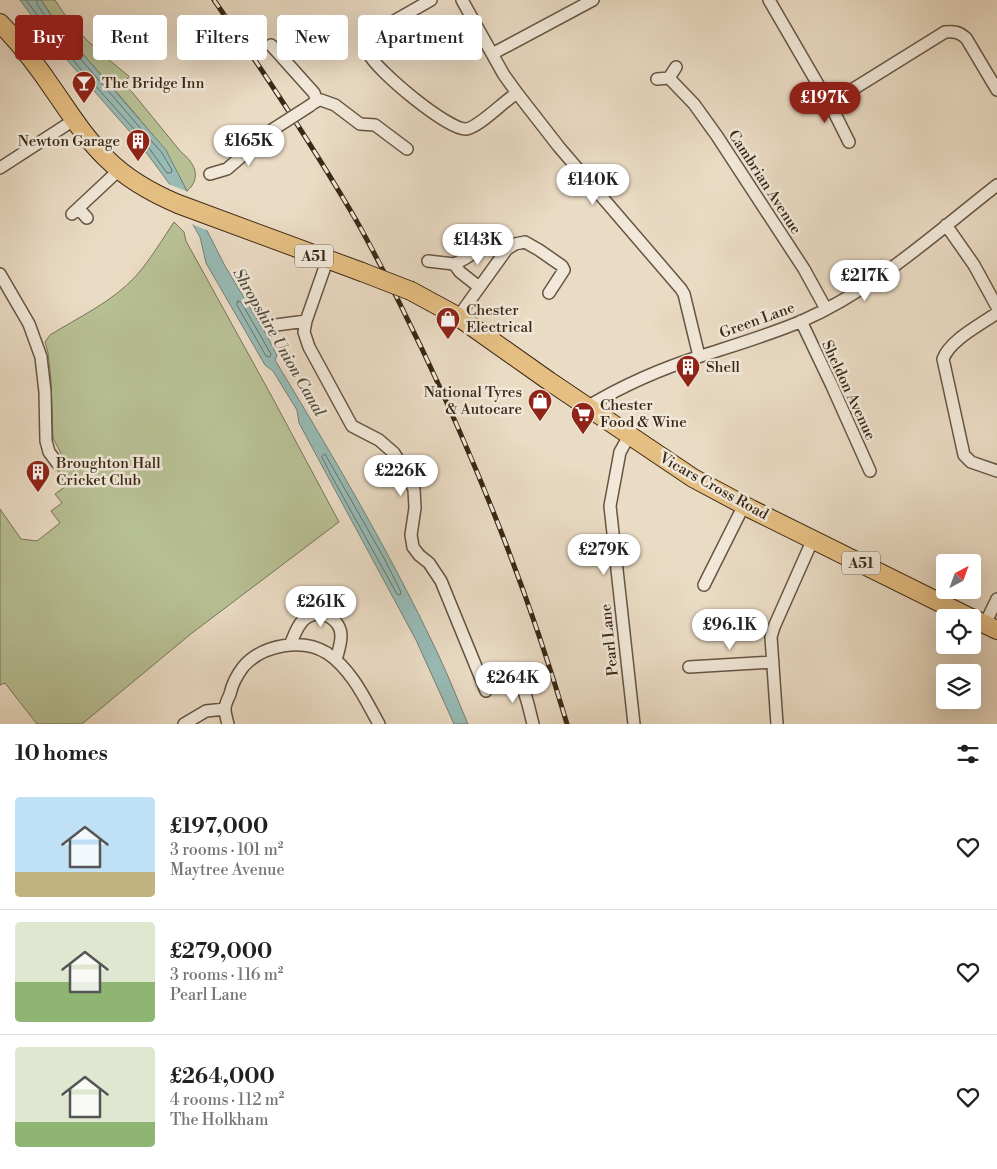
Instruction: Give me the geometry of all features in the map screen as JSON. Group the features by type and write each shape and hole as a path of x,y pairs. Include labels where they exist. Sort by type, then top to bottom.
{"highway":[{"name":"A51","path":"0,23 25,50 90,141 119,170"},
{"name":"Vicars Cross Road","path":"119,170 146,188 178,204 412,291 458,317 549,382 693,478 953,609"}],"street":[{"path":"431,0 372,33 368,40 367,48 375,63 402,89 437,116 450,124 463,128 473,126 517,93"},
{"path":"462,0 492,54 517,93 559,147 681,289 684,294 699,356"},
{"path":"492,54 580,4 593,0"},
{"path":"769,0 823,93 831,99"},
{"path":"831,99 842,96 945,32 954,31 966,38 997,90"},
{"path":"271,45 314,93 314,103"},
{"name":"Cambrian Avenue","path":"676,67 663,78 694,104 717,136 804,269 826,309"},
{"path":"831,99 831,106 849,142"},
{"path":"210,174 227,169 272,130 321,100 335,105 360,124 375,124 407,149"},
{"path":"0,168 74,120"},
{"path":"87,218 75,211 119,170"},
{"name":"Green Lane","path":"587,406 613,391 699,356 751,340 801,321 826,309 872,283 895,267 997,185"},
{"path":"946,225 974,266 997,307"},
{"path":"428,262 454,264 464,260 478,250 485,242"},
{"path":"458,317 507,248 515,244 525,242 562,266 564,270 562,275 549,293"},
{"path":"328,261 306,321 304,332 309,346 352,426 379,440 394,453 405,471 414,489 415,508 411,535 413,547 429,563 441,581 486,691"},
{"path":"454,264 460,272 479,287"},
{"path":"0,274 29,324 41,358 45,392 46,441 49,452 58,464"},
{"path":"997,314 954,344 946,351 944,360 964,455 971,462 997,471"},
{"path":"276,325 306,321"},
{"name":"Sheldon Avenue","path":"801,321 870,471"},
{"name":"Pearl Lane","path":"629,436 620,452 610,506 634,724"},
{"path":"704,585 744,505"},
{"path":"777,724 771,636 813,539"},
{"path":"981,623 997,598"},
{"path":"290,645 298,627 306,618 318,614 329,616 337,623 341,635 336,660"},
{"path":"228,724 225,709 232,685 244,667 257,656 272,649 290,645 308,645 326,652 353,678 379,724"},
{"path":"689,667 773,662"},
{"path":"481,679 500,672 508,672 514,675 521,684 533,724"},
{"path":"184,724 206,711 225,709"}],"green space":[{"path":"41,0 55,0 65,15 52,15"},
{"path":"83,36 93,46 93,60 109,60 130,77 123,81 190,161 195,171 195,176 192,186 187,191 156,140 83,55"},
{"path":"174,222 184,232 186,241 339,522 192,633 82,724 37,724 5,683 0,685 0,509 21,539 37,541 60,523 51,511 62,503 55,494 66,486 57,469 65,461 53,438 51,380 45,342 50,335 117,294 127,285 146,263"}],"water":[{"path":"20,0 41,0 51,15 31,15"},
{"path":"83,54 166,150 225,266 277,355 275,360 381,541 420,616 468,724 454,724 416,640 299,423 297,410 273,371 265,365 206,263 200,237 171,186 137,140 67,60 83,60"}],"pier":[{"path":"166,183 191,193 209,231 189,223"}],"railway":[{"path":"214,0 333,181 369,242 405,313 464,441 502,534 520,581 567,724"}],"place":[{"name":"The Bridge Inn","path":"84,104"},
{"name":"Newton Garage","path":"138,162"},
{"name":"Chester Electrical","path":"448,340"},
{"name":"Shell","path":"688,388"},
{"name":"National Tyres & Autocare","path":"540,422"},
{"name":"Chester Food & Wine","path":"583,435"},
{"name":"Broughton Hall Cricket Club","path":"38,493"}],"water label":[{"name":"Shropshire Union Canal","path":"280,342"}]}
